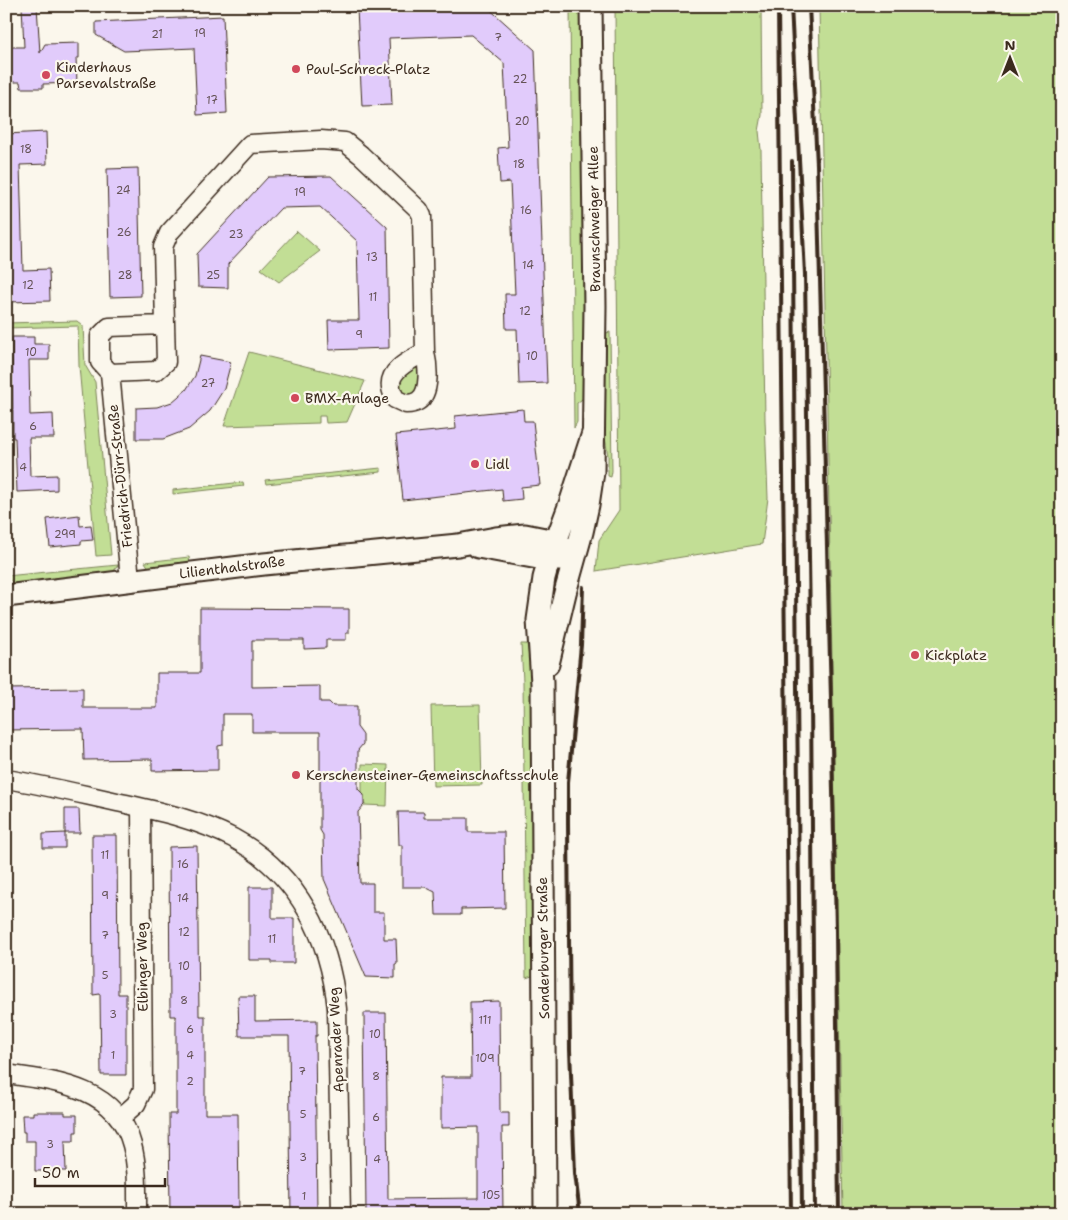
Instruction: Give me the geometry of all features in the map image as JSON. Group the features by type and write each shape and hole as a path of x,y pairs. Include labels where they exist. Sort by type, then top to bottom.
{"street":[{"name":"Braunschweiger Allee","path":"575,560 588,505 593,472 594,306 591,6"},
{"path":"110,373 156,372 166,362 163,247 169,234 250,144 321,140 345,142 419,210 422,216 425,352"},
{"name":"Friedrich-Dürr-Straße","path":"130,579 110,373 100,362 100,336 109,327 165,329"},
{"name":"Braunschweiger Allee","path":"552,550 572,501 593,432"},
{"name":"Lilienthalstraße","path":"6,596 130,579 458,544 552,550 575,560"},
{"name":"Sonderburger Straße","path":"545,1214 542,683 538,620 544,578 552,550"},
{"name":"Sonderburger Straße","path":"542,683 564,593 575,560"},
{"name":"Apenrader Weg","path":"6,779 53,787 189,820 233,838 252,850 268,863 299,897 319,932 331,968 337,1009 340,1214"},
{"name":"Elbinger Weg","path":"120,1118 136,1104 143,1089 141,808"},
{"path":"6,1074 66,1084 96,1097 120,1118 132,1147 136,1171 137,1214"}],"green space":[{"path":"570,6 581,6 586,396 577,403 577,422 574,428"},
{"path":"615,6 761,6 762,115 759,131 761,150 768,498 762,544 596,571 599,540 619,510"},
{"path":"819,6 1062,6 1062,1214 843,1214"},
{"path":"297,231 320,251 279,282 261,269"},
{"path":"77,321 83,326 85,365 95,382 111,555 96,556 79,366 78,326 6,328 6,323"},
{"path":"610,332 611,477 608,476 608,456 604,431 603,334"},
{"name":"BMX-Anlage","path":"249,352 365,381 347,422 326,423 325,416 319,416 319,423 224,426"},
{"path":"422,358 418,389 412,395 404,394 398,388 398,380"},
{"path":"381,468 381,472 266,484 265,480"},
{"path":"243,482 244,486 173,494 173,490"},
{"path":"189,557 190,563 149,568 145,562"},
{"path":"118,565 112,574 17,587 6,576"},
{"path":"521,644 527,644 533,683 535,975 526,978 523,681"},
{"path":"480,705 482,785 433,786 431,706"},
{"path":"362,764 388,765 387,806 364,805"}],"building":[{"path":"22,6 37,6 40,53 45,44 79,43 79,58 76,58 77,83 43,84 43,88 21,88 20,82 6,82 6,47 24,47"},
{"path":"411,6 486,6 535,50 547,383 519,384 517,329 506,329 505,294 515,294 510,182 500,183 498,148 508,147 504,63 471,35 389,38 392,105 362,106 357,9"},
{"path":"223,16 227,113 197,115 194,48 124,51 96,35 96,22"},
{"path":"46,132 47,164 20,165 23,270 49,269 50,301 6,302 6,134"},
{"path":"138,168 141,296 110,297 107,169"},
{"path":"331,176 387,227 389,348 329,350 328,320 359,320 357,241 320,207 281,208 228,264 228,288 198,287 197,254 268,177"},
{"path":"12,337 34,337 34,344 49,344 49,360 29,360 30,415 53,414 54,438 29,438 30,476 57,475 57,490 17,492 15,438 13,438"},
{"path":"200,356 231,362 224,389 210,411 189,429 163,439 136,439 136,408 157,407 172,402 186,390 195,376"},
{"name":"Lidl","path":"523,409 524,421 533,421 540,485 521,487 522,499 503,501 502,489 403,500 396,435 456,429 455,416"},
{"path":"79,515 80,526 91,525 93,540 81,541 81,544 50,547 47,519"},
{"path":"200,608 349,609 349,633 346,633 346,640 326,640 326,648 304,649 304,640 252,640 252,687 320,686 320,702 329,702 333,706 357,706 357,727 363,735 363,744 358,750 358,789 364,795 364,805 358,812 360,883 373,883 373,912 384,912 384,939 396,939 397,964 395,964 395,978 366,977 324,879 323,835 320,830 320,732 252,732 252,714 223,714 223,745 218,746 218,770 152,771 152,759 84,760 83,729 6,730 6,689 83,688 83,708 157,708 157,673 200,673"},
{"path":"65,809 79,809 80,833 65,833"},
{"path":"398,812 424,812 424,818 468,818 468,832 504,832 505,908 461,909 461,915 436,915 435,892 425,887 402,887 402,845 399,845"},
{"path":"65,833 65,848 43,848 43,834"},
{"path":"92,835 117,835 118,994 126,994 126,1075 101,1075 100,994 93,995"},
{"path":"197,846 199,1016 205,1016 205,1114 238,1114 239,1214 170,1214 169,1114 176,1114 176,1016 170,1016 169,847"},
{"path":"249,887 272,887 272,918 294,918 294,963 272,963 272,960 249,960"},
{"path":"238,996 255,996 255,1021 317,1020 317,1036 315,1036 317,1214 291,1214 289,1036 239,1036"},
{"path":"499,1001 500,1113 509,1113 509,1127 502,1127 503,1214 366,1214 364,1013 386,1013 388,1199 478,1198 478,1127 441,1128 441,1077 471,1077 470,1002"},
{"path":"33,1112 65,1112 65,1115 77,1115 77,1132 74,1132 74,1141 65,1141 66,1171 35,1171 35,1141 25,1141 22,1115 33,1115"}],"railway":[{"path":"778,6 791,1214"},
{"path":"791,6 805,274 815,1214"},
{"path":"809,6 817,165 831,699 839,1214"},
{"path":"792,161 802,1214"},
{"path":"580,1214 575,1173 570,1050 568,782 581,645 583,587"}],"place":[{"name":"Paul-Schreck-Platz","path":"296,69"},
{"name":"Kinderhaus Parsevalstraße","path":"46,75"},
{"name":"BMX-Anlage","path":"295,398"},
{"name":"Lidl","path":"475,464"},
{"name":"Kickplatz","path":"915,655"},
{"name":"Kerschensteiner-Gemeinschaftsschule","path":"296,775"}]}
